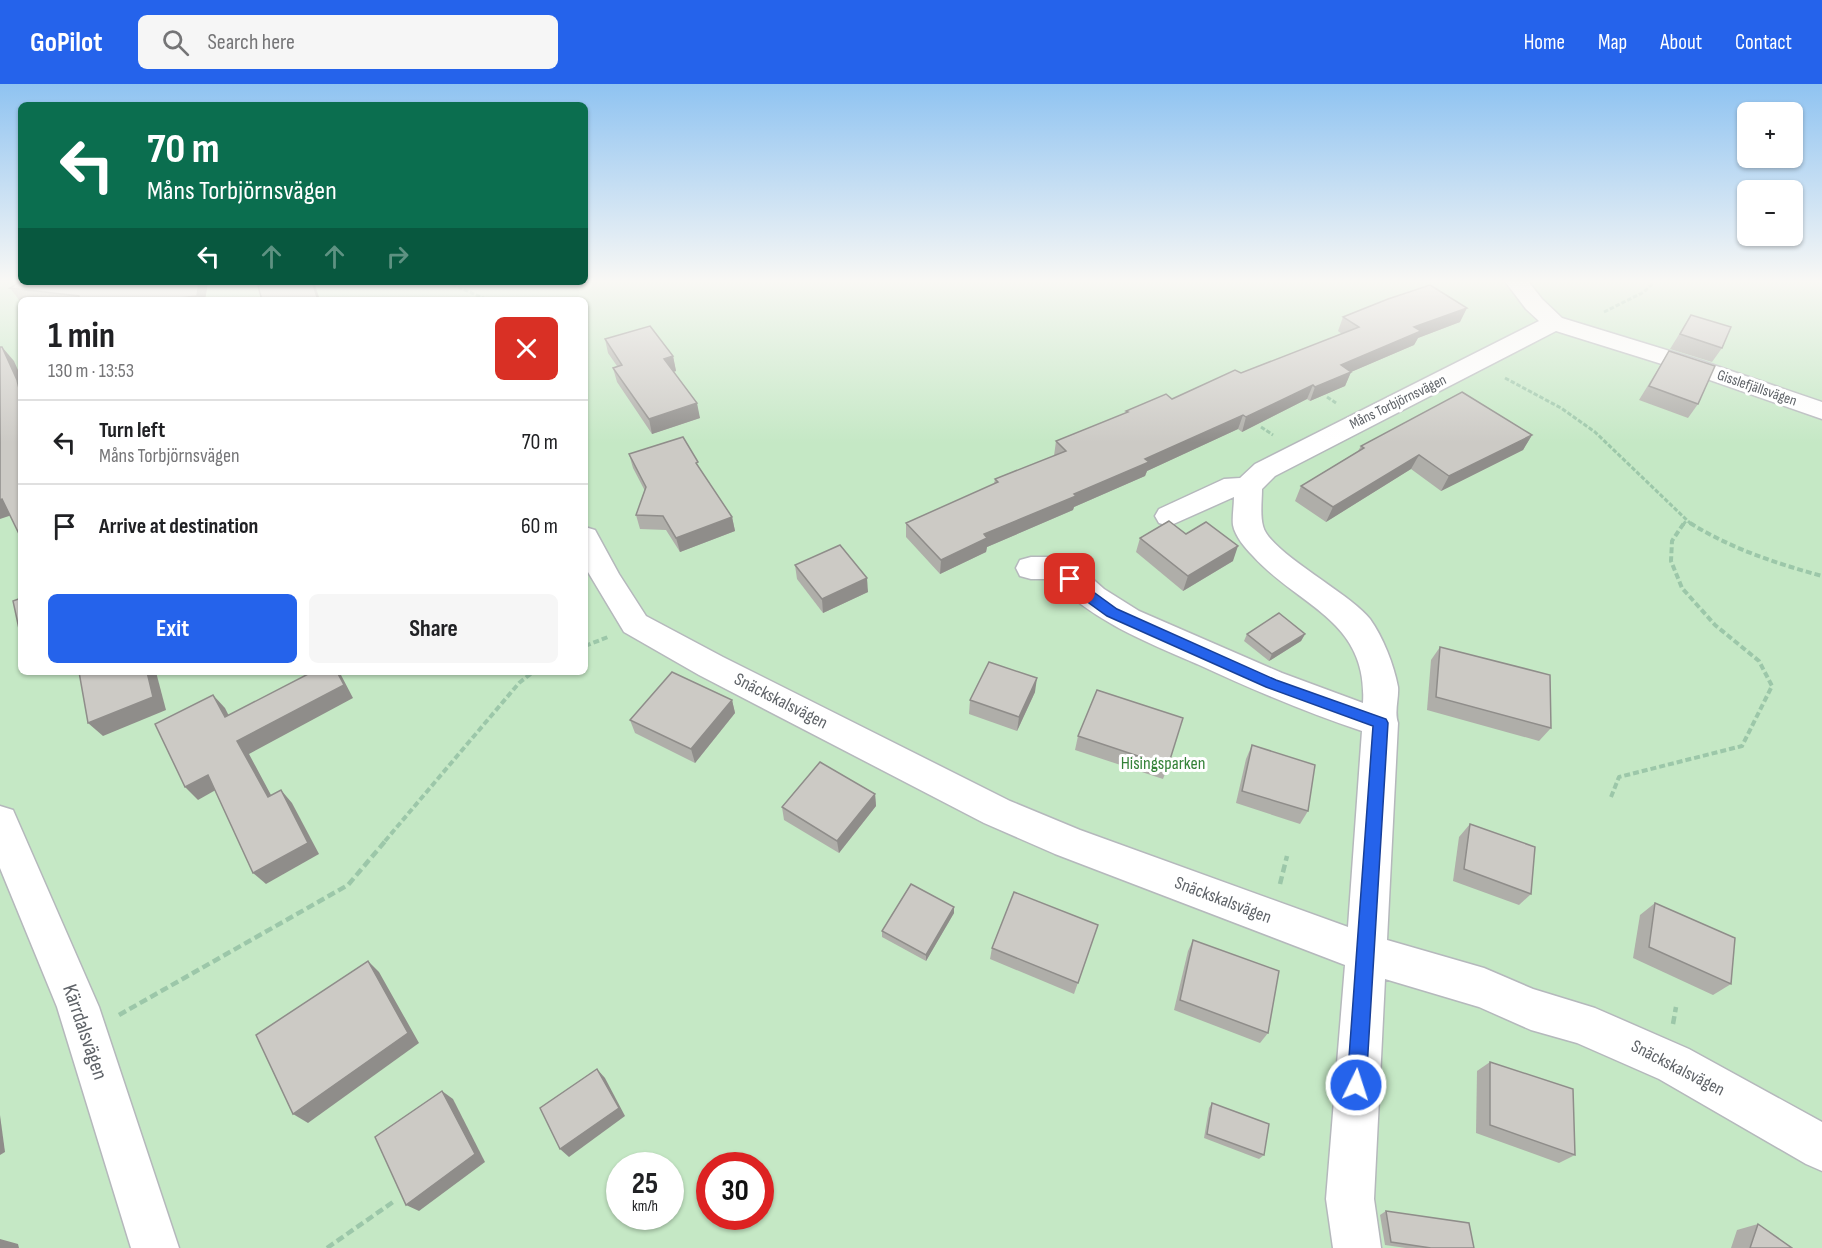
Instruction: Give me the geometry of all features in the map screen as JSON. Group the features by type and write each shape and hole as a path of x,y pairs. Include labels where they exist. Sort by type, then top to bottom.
{"street":[{"name":"Måns Torbjörnsvägen","path":"1248,489 1253,479 1265,470 1477,363 1547,334"},
{"name":"Gisslefjällsvägen","path":"1593,334 1822,411"},
{"path":"1169,516 1234,486 1248,489 1248,526 1256,541 1271,557 1340,610 1358,627 1371,652 1381,687 1381,723 1350,1199 1357,1248"},
{"name":"Snäckskalsvägen","path":"588,543 606,579 635,624 711,666 997,812 1068,842 1365,953 1484,988 1531,1009 1580,1023 1629,1043 1727,1092 1822,1148"},
{"path":"1031,568 1060,568 1080,590 1112,612 1271,684 1381,723"},
{"name":"Kärrdalsvägen","path":"0,822 44,924 87,1035 155,1248"}],"path":[{"path":"1477,363 1561,408 1595,432 1686,521 1720,542 1751,555 1822,576"},
{"path":"1611,797 1619,777 1743,746 1772,686 1759,661 1715,625 1682,588 1671,561 1672,541 1686,521"},
{"path":"87,1035 348,885 519,684 530,675"},
{"path":"327,1248 393,1202"}],"green space":[{"name":"Hisingsparken","path":"0,334 18,334 18,675 588,675 588,334 1822,334 1822,1248 0,1248"}],"building":[{"path":"621,334 656,334 673,356 664,359 697,403 649,419 613,368 622,365 605,339"},
{"path":"1340,334 1413,334 1341,365 1351,372 1315,387 1313,385 1246,417 1243,415 1145,459 1149,462 1074,494 1076,496 984,534 987,538 941,560 906,523 998,482 995,479 1066,451 1056,441 1166,394 1172,399 1235,370 1241,373"},
{"path":"1681,334 1728,334 1722,348"},
{"path":"0,347 2,347 18,384 18,532 2,499 0,500"},
{"path":"1669,351 1715,366 1698,404 1649,386"},
{"path":"1462,392 1532,435 1449,476 1419,455 1333,507 1301,486 1364,448 1361,446"},
{"path":"683,437 698,462 696,463 732,517 676,538 663,516 636,515 646,487 629,454"},
{"path":"1169,521 1186,534 1206,522 1238,546 1188,576 1140,538"},
{"path":"840,545 867,578 822,599 795,565"},
{"path":"18,599 18,624 13,601"},
{"path":"1279,613 1305,634 1272,654 1247,634"},
{"path":"1440,647 1550,675 1551,728 1436,697"},
{"path":"989,662 1037,678 1019,717 970,700"},
{"path":"672,672 732,700 691,749 630,720"},
{"path":"80,675 148,675 153,697 88,723"},
{"path":"306,675 339,675 344,685 237,741 268,797 281,790 308,843 253,873 208,775 185,787 155,724 213,695 225,717"},
{"path":"1097,690 1183,718 1168,766 1078,736"},
{"path":"1252,745 1315,765 1308,811 1242,791"},
{"path":"820,762 875,794 837,841 782,807"},
{"path":"1470,824 1535,847 1531,894 1464,869"},
{"path":"911,884 954,907 926,955 882,931"},
{"path":"1014,892 1098,925 1078,983 992,948"},
{"path":"1655,903 1735,938 1731,984 1649,947"},
{"path":"1193,940 1279,971 1268,1033 1180,1000"},
{"path":"368,961 408,1033 293,1114 256,1035"},
{"path":"1490,1062 1573,1089 1575,1155 1490,1125"},
{"path":"597,1069 619,1108 560,1149 540,1108"},
{"path":"442,1091 475,1154 406,1205 375,1137"},
{"path":"1212,1103 1269,1124 1264,1155 1207,1134"},
{"path":"1386,1211 1469,1223 1474,1248 1431,1248 1391,1242"},
{"path":"1758,1224 1792,1248 1750,1248"}],"route":[{"path":"1070,579 1080,590 1112,612 1271,684 1381,723 1356,1085"}]}
